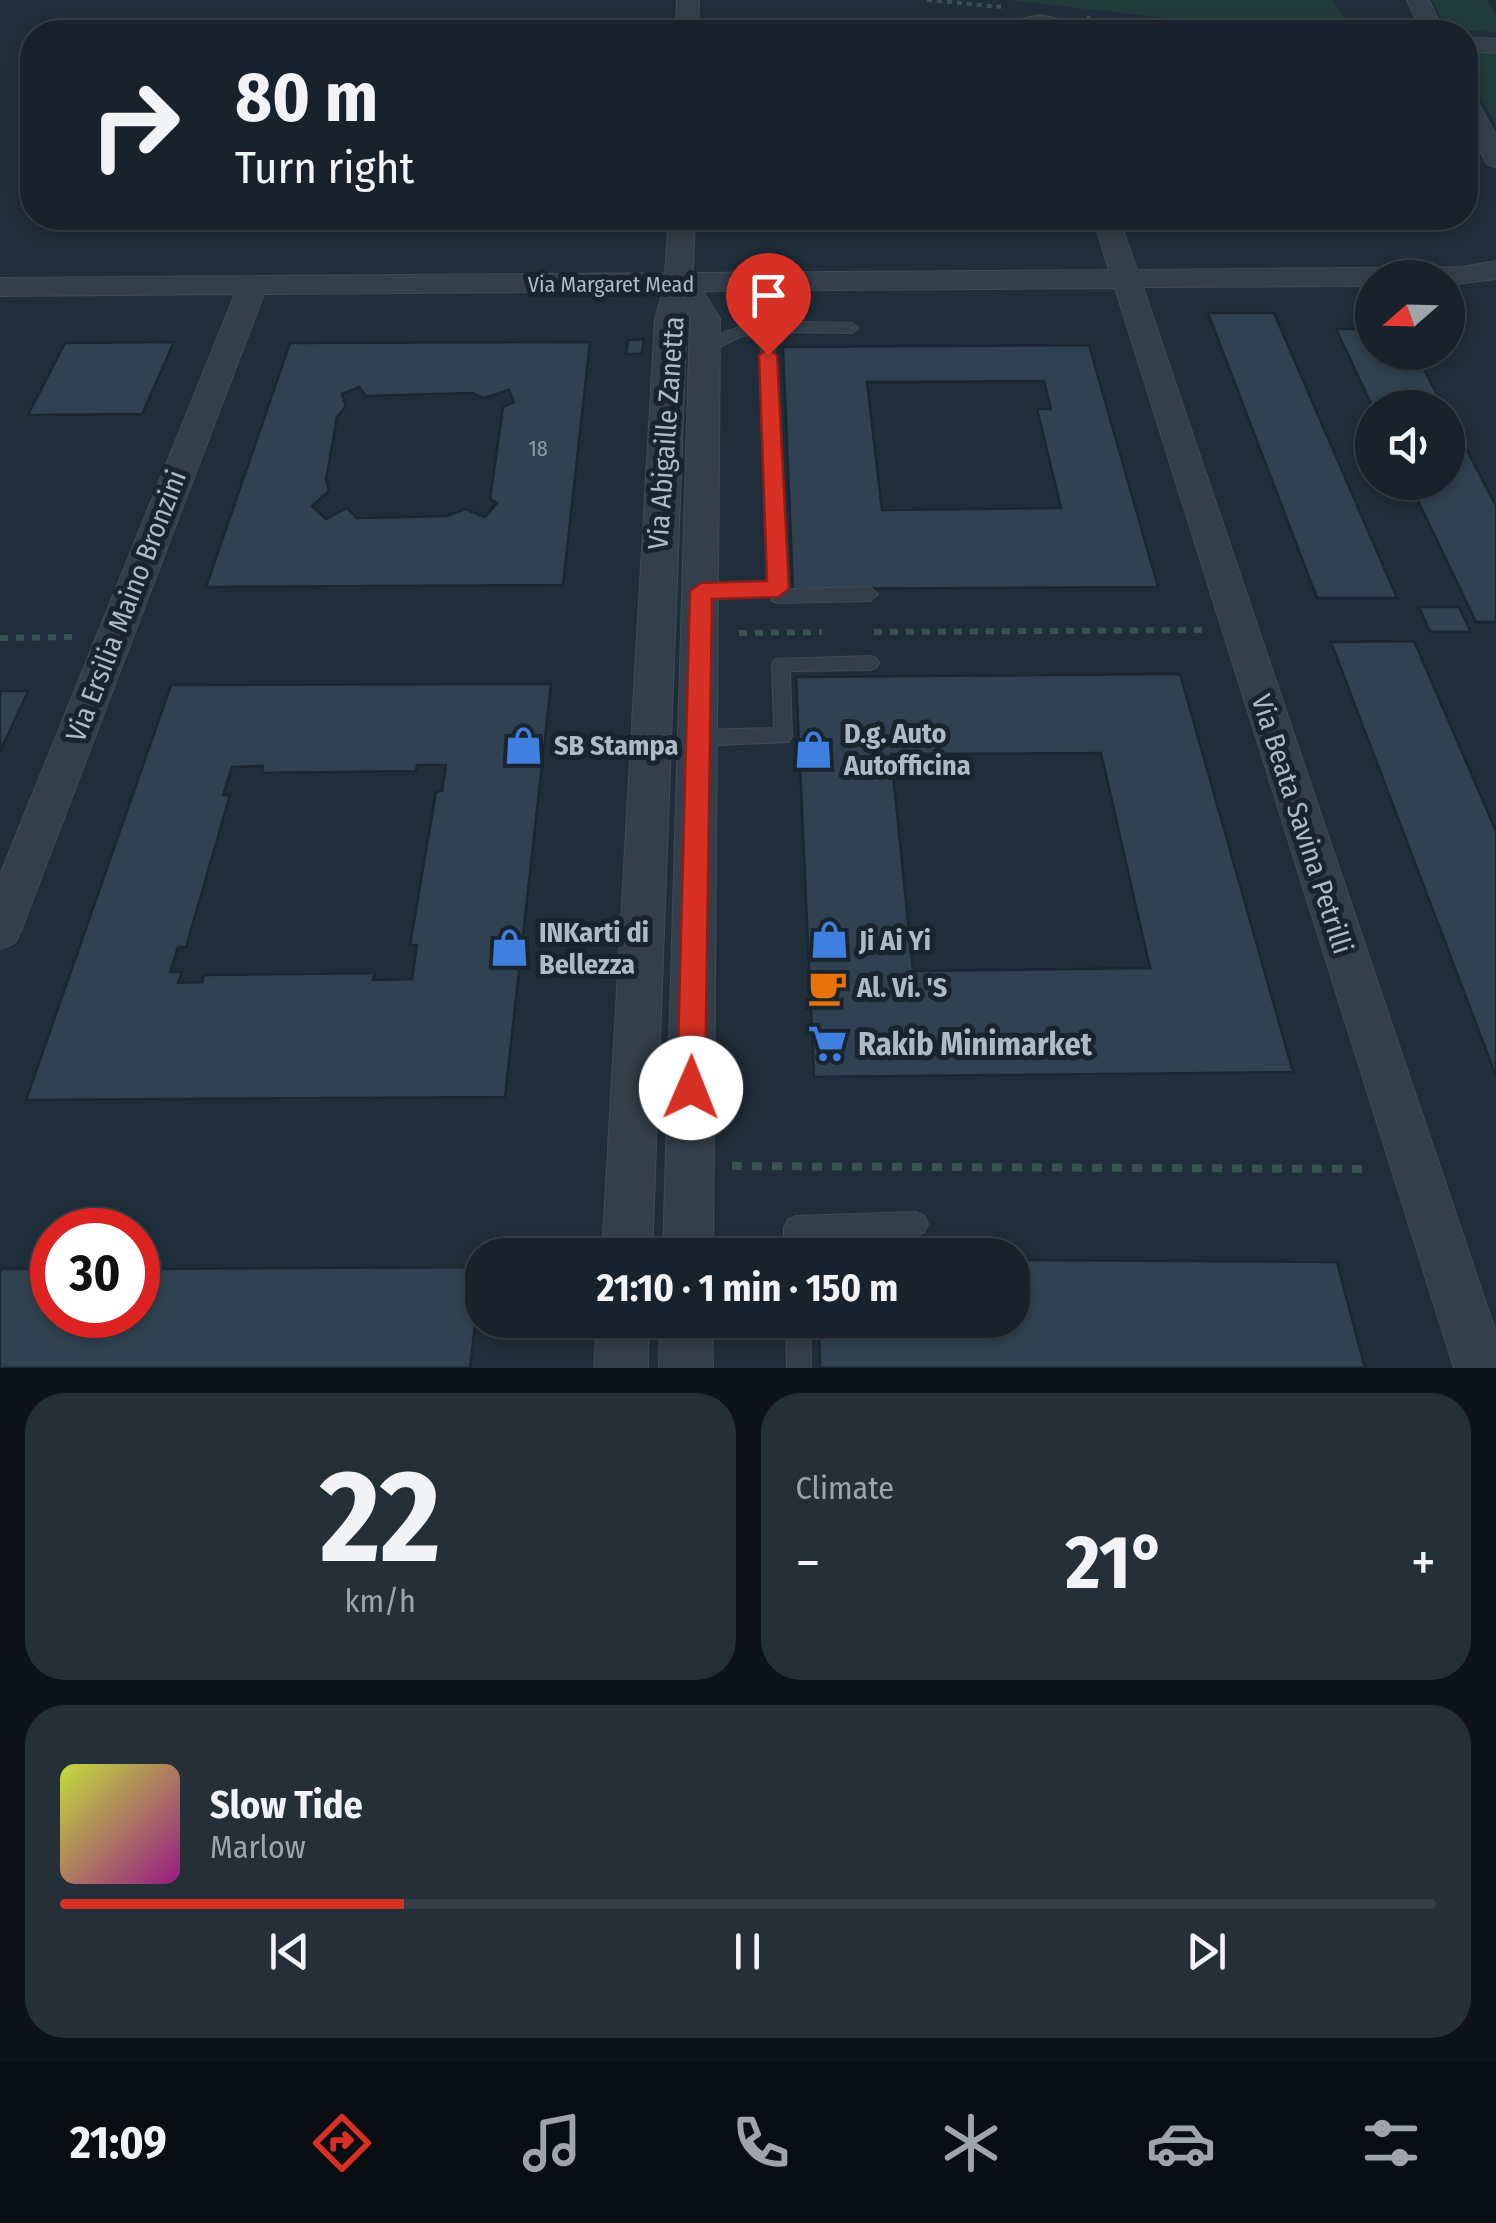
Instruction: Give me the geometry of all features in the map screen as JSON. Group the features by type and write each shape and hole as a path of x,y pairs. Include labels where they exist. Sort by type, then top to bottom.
{"street":[{"path":"1481,99 1496,159"},
{"path":"679,283 681,230"},
{"name":"Via Beata Savina Petrilli","path":"1110,230 1481,1368"},
{"name":"Via Margaret Mead","path":"1465,275 1496,270"},
{"name":"Via Margaret Mead","path":"0,286 1355,277"},
{"name":"Via Margaret Mead","path":"1465,277 1496,284"},
{"name":"Via Abigaille Zanetta","path":"679,283 705,319 688,1238"},
{"name":"Via Abigaille Zanetta","path":"627,1238 670,319 679,283"},
{"name":"Via Ersilia Maino Bronzini","path":"0,928 253,285"},
{"path":"631,1174 689,1166"},
{"path":"621,1368 622,1338"},
{"path":"686,1338 686,1368"}],"lane":[{"path":"704,350 722,338 767,330 852,328"},
{"path":"767,330 778,596 870,594"},
{"path":"701,591 778,589"},
{"path":"698,738 782,736 781,664 870,664"},
{"path":"796,1238 796,1228 916,1224"},
{"path":"798,1338 799,1368"}],"path":[{"path":"866,632 1238,630"},
{"path":"700,632 828,632"},
{"path":"0,638 114,636"},
{"path":"689,1166 1416,1170"}],"green space":[{"path":"1009,0 1333,0 1346,20 1182,20"},
{"path":"1432,0 1486,0 1496,16 1496,32 1478,31 1478,20 1442,20"},
{"path":"1478,51 1496,52 1496,126 1478,91"}],"building":[{"path":"1208,313 1274,313 1397,598 1317,598"},
{"path":"1336,329 1355,329 1355,370"},
{"path":"644,339 642,354 626,354 628,340"},
{"path":"174,342 142,414 28,415 65,343"},
{"path":"590,342 563,585 206,587 290,343","holes":["359,387 366,396 472,393 484,398 509,390 514,402 503,407 490,499 497,503 485,517 465,509 447,516 357,518 347,508 326,519 312,506 329,491 326,480 337,417 346,406 342,394"]},
{"path":"1089,345 1158,587 793,589 783,347","holes":["1044,381 1051,409 1037,409 1061,508 882,510 867,382"]},
{"path":"1355,370 1424,370 1435,390 1365,390"},
{"path":"1465,447 1496,506 1496,622 1476,622 1418,500 1465,500"},
{"path":"1419,607 1459,607 1471,632 1430,632"},
{"path":"1414,641 1496,831 1496,1076 1331,642"},
{"path":"1180,674 1293,1072 814,1077 796,677","holes":["1101,753 1150,968 913,971 891,754"]},
{"path":"551,684 505,1097 26,1100 171,685","holes":["417,765 446,765 442,791 436,792 410,945 417,945 412,979 373,980 375,973 204,975 202,982 178,983 182,972 170,972 178,947 186,947 230,795 223,795 232,767 263,766 262,773 416,771"]},
{"path":"0,691 28,691 0,752"},
{"path":"1030,1260 1337,1262 1365,1368 820,1368 819,1338 1030,1338"},
{"path":"465,1267 465,1338 474,1338 470,1368 0,1368 0,1269 30,1269 30,1338 160,1338 160,1269"}],"place":[{"name":"SB Stampa","path":"524,745"},
{"name":"D.g. Auto Autofficina","path":"814,749"},
{"name":"Ji Ai Yi","path":"829,940"},
{"name":"INKarti di Bellezza","path":"509,948"},
{"name":"Al. Vi. 'S","path":"827,987"},
{"name":"Rakib Minimarket","path":"828,1044"}],"route":[{"path":"691,1088 701,591 778,589 768,355"}]}
